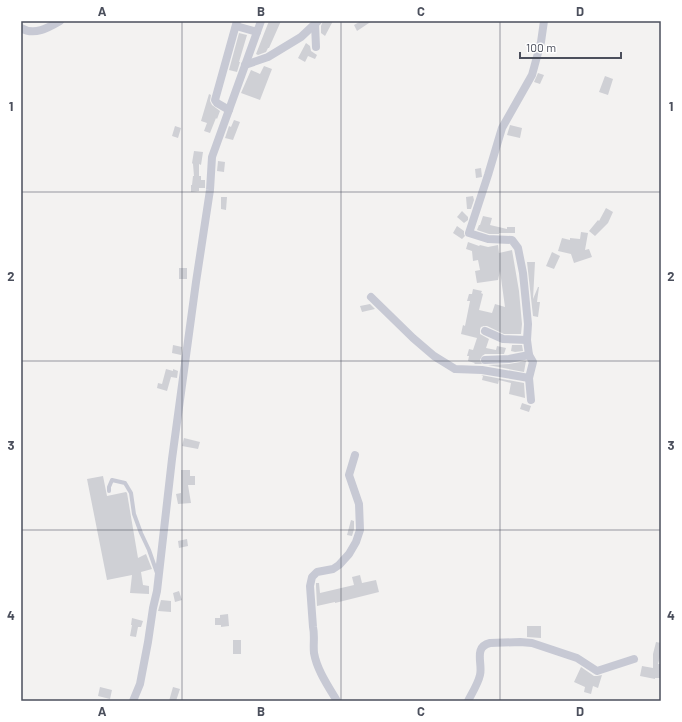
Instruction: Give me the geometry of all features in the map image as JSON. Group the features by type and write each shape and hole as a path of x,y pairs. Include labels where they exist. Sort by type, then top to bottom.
{"street":[{"path":"21,28 28,32 39,31 60,21"},
{"path":"133,701 140,684 159,577 172,459 210,190 212,157 261,21"},
{"path":"531,400 529,378 533,362 529,355 527,340 528,324 518,248 512,240 488,239 469,233 502,128 532,75 541,42 544,21"},
{"path":"245,65 268,57 301,37 317,22"},
{"path":"316,47 317,22"},
{"path":"229,110 217,104 215,100 236,24 256,32"},
{"path":"371,297 413,338 434,356 455,369 482,370 529,378"},
{"path":"485,331 503,339 527,340"},
{"path":"485,360 509,359 529,355"},
{"path":"337,701 318,667 314,653 310,586 314,574 333,569 339,565 356,542 360,530 359,504 349,475 355,455"},
{"path":"468,701 480,675 479,655 486,644 520,642 532,643 577,658 597,671 634,659"}],"lane":[{"path":"109,491 112,480 125,483 131,493 134,514 141,533 150,550 159,577"}],"building":[{"path":"269,21 281,21 269,48 266,52 258,55 256,54"},
{"path":"323,21 333,21 325,36 321,33"},
{"path":"361,21 372,21 357,31 354,25"},
{"path":"239,33 247,35 237,72 229,70"},
{"path":"306,43 310,46 311,51 317,55 315,59 308,56 305,62 298,58"},
{"path":"264,66 272,69 260,100 241,93 251,70 260,74"},
{"path":"538,73 544,75 540,84 534,82"},
{"path":"605,76 613,79 608,95 599,92"},
{"path":"209,94 211,95 210,101 212,105 220,111 210,133 204,131 207,123 201,121"},
{"path":"234,120 240,122 233,140 225,138 229,126 231,127"},
{"path":"510,125 522,128 520,138 507,135"},
{"path":"175,126 181,128 178,138 172,136"},
{"path":"194,151 203,152 201,165 199,164 199,176 201,176 201,180 205,180 205,188 199,188 199,191 191,192 191,185 194,176 192,163"},
{"path":"218,161 225,162 224,172 217,171"},
{"path":"481,168 482,177 476,178 475,169"},
{"path":"473,196 474,200 471,209 467,209 466,197"},
{"path":"221,197 227,197 226,210 221,209"},
{"path":"606,208 613,212 608,223 595,236 589,231 598,220 599,221"},
{"path":"462,211 468,217 468,220 464,223 457,217"},
{"path":"483,216 492,218 490,225 507,229 507,227 515,227 515,233 489,234 477,230"},
{"path":"457,226 464,231 465,236 462,239 453,233"},
{"path":"581,232 588,233 585,250 589,249 592,257 574,263 571,254 558,251 562,238 570,240 570,238 580,239"},
{"path":"468,242 479,246 488,247 498,245 499,253 512,250 519,291 522,324 521,334 504,334 487,326 481,327 480,334 489,339 486,348 496,350 497,346 506,348 504,354 485,354 482,356 480,360 482,364 474,364 475,363 468,361 469,356 467,356 469,349 473,350 477,338 461,334 463,325 465,326 470,301 467,301 469,294 472,294 473,289 482,291 481,293 483,294 479,310 492,313 495,304 505,307 500,271 498,280 477,283 475,271 480,270 478,260 473,261 472,251 466,249"},
{"path":"552,252 560,256 554,269 546,266"},
{"path":"527,262 535,262 533,299 539,287 537,302 540,302 538,317 533,316"},
{"path":"179,268 187,268 187,279 179,279"},
{"path":"370,304 375,309 362,312 360,306"},
{"path":"173,345 182,347 181,355 172,353"},
{"path":"512,345 522,345 523,351 511,351"},
{"path":"526,361 524,372 488,365 509,364"},
{"path":"166,369 178,371 177,378 171,377 167,391 157,388 158,383 162,384"},
{"path":"481,375 524,383 525,398 509,394 511,383 499,380 498,384 482,380 483,376"},
{"path":"522,403 531,406 529,412 520,409"},
{"path":"184,438 200,442 198,449 182,446"},
{"path":"181,470 190,470 190,476 195,476 195,485 188,485 191,503 178,504 176,494 181,493"},
{"path":"103,476 107,496 127,493 138,558 146,554 152,569 141,572 143,585 149,586 149,594 130,593 132,575 107,580 87,479"},
{"path":"351,520 354,521 352,536 347,535"},
{"path":"187,539 188,546 179,548 178,541"},
{"path":"360,575 362,583 376,580 379,592 317,606 316,583 319,583 320,593 354,585 352,577"},
{"path":"179,591 182,600 175,602 173,593"},
{"path":"161,600 171,601 171,612 158,611"},
{"path":"228,614 229,626 221,627 221,625 215,625 215,618 220,618 220,615"},
{"path":"132,618 143,621 141,627 138,627 136,637 130,636"},
{"path":"527,626 541,626 541,638 527,637"},
{"path":"233,640 241,640 241,654 233,654"},
{"path":"656,642 661,643 661,654 658,664 661,664 661,678 655,679 640,676 642,666 653,668 653,654"},
{"path":"581,667 594,676 602,675 598,688 593,686 591,694 584,692 585,687 574,682"},
{"path":"100,687 112,690 110,699 98,696"},
{"path":"173,687 180,689 176,701 169,701"}]}
